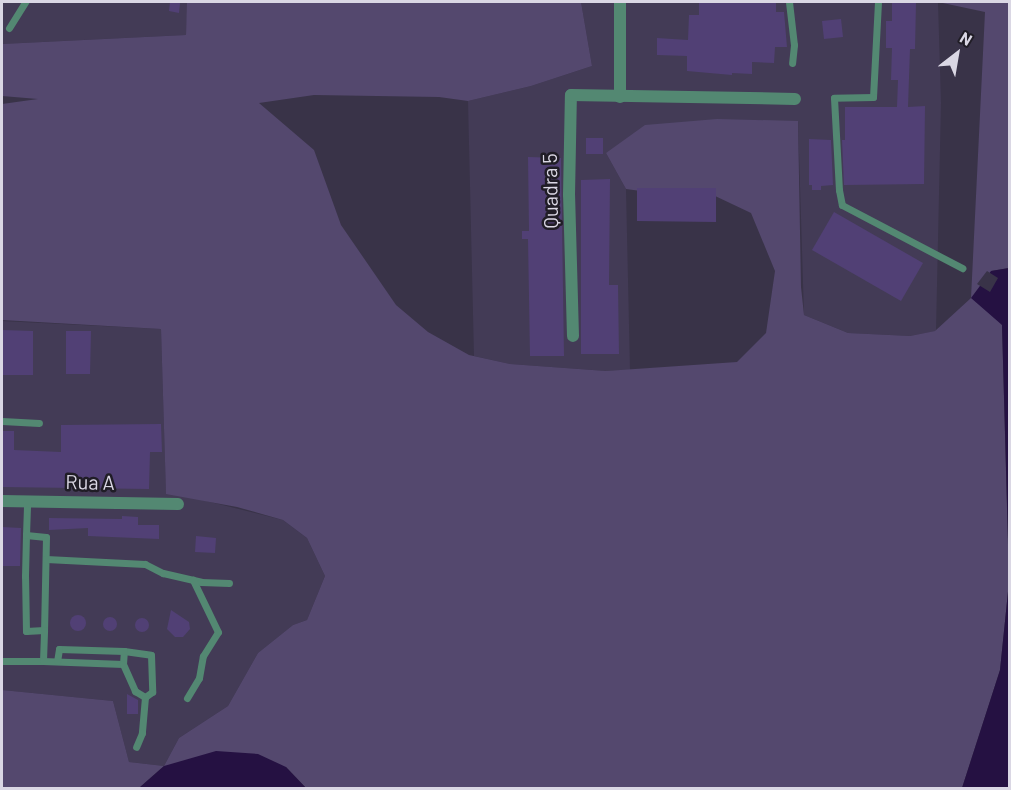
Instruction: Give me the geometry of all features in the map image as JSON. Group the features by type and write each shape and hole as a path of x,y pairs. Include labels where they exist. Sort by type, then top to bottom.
{"street":[{"path":"620,2 620,97"},
{"name":"Quadra 5","path":"573,336 569,195 571,95 795,99"},
{"name":"Rua A","path":"2,501 178,504"}],"lane":[{"path":"9,28 25,2"},
{"path":"789,2 794,45 792,63"},
{"path":"878,2 873,97 834,98 839,190 842,205 962,268"},
{"path":"2,421 39,423"},
{"path":"27,501 26,631 45,630"},
{"path":"26,535 46,537 43,661"},
{"path":"46,559 145,564 163,573 193,580 229,583"},
{"path":"187,698 199,678 203,656 218,632 193,580"},
{"path":"57,661 59,650 124,651 152,655 152,692 145,697 142,733 136,747"},
{"path":"124,651 123,664 131,685 145,697"},
{"path":"2,662 57,661 123,664"}],"shaded area":[{"path":"2,2 188,2 186,35 2,44"},
{"path":"187,2 581,2 592,66 531,86 468,101 439,97 314,95 259,103 314,150 341,225 396,305 428,332 469,355 510,364 606,371 737,362 766,333 775,271 751,213 713,195 678,196 626,189 606,153 645,125 717,119 798,121 801,287 804,315 848,333 910,336 935,331 971,298 985,12 938,2 1009,2 1009,268 991,271 1002,325 1009,582 1000,670 962,788 306,788 286,767 164,766 179,738 228,706 258,653 293,625 307,620 325,576 307,538 283,520 237,507 166,494 161,329 2,320 2,104 38,99 2,96 2,44 186,35"},
{"path":"581,2 938,2 941,103 936,331 910,336 848,333 804,315 798,121 606,153 626,189 630,370 606,371 510,364 474,356 468,101 531,86 592,66"},
{"path":"1009,268 1009,575 1002,325 971,298 991,271"},
{"path":"2,321 161,329 166,491 283,520 307,538 325,576 307,620 293,625 258,653 228,706 179,738 164,766 129,762 113,701 2,690"},
{"path":"1009,582 1009,788 962,788 1000,670"},
{"path":"2,690 113,701 129,762 164,766 139,788 2,788"},
{"path":"216,751 258,754 286,767 306,788 139,788 164,766"}],"pier":[{"path":"987,271 998,278 990,292 977,284"}],"building":[{"path":"170,2 180,3 179,13 169,11"},
{"path":"699,2 776,2 776,12 784,12 787,47 775,47 774,63 752,62 752,74 732,73 732,75 687,71 687,56 657,55 657,38 688,40 689,15 699,15"},
{"path":"892,2 916,3 915,49 910,49 908,107 925,106 924,184 844,185 842,140 845,140 845,107 897,107 898,80 891,80 892,48 886,48 886,21 892,21"},
{"path":"841,19 843,37 824,39 822,21"},
{"path":"586,138 603,138 603,154 586,154"},
{"path":"809,139 831,140 833,185 821,186 821,190 812,190 812,185 809,185"},
{"path":"528,157 561,158 564,356 530,356 528,239 522,239 522,231 529,231"},
{"path":"610,179 609,285 618,285 619,354 581,354 581,180"},
{"path":"637,188 716,188 716,222 637,221"},
{"path":"834,212 923,263 901,301 812,250"},
{"path":"2,330 33,331 33,375 2,375"},
{"path":"66,331 91,331 90,374 66,374"},
{"path":"161,424 162,452 150,452 149,489 2,487 2,431 14,431 14,450 61,452 61,425"},
{"path":"122,516 138,517 138,525 159,525 159,539 88,536 88,528 49,530 49,518 122,519"},
{"path":"2,527 21,528 20,566 2,566"},
{"path":"196,536 216,538 215,553 195,552"},
{"path":"171,610 189,622 190,629 183,637 175,637 167,629"},
{"path":"78,615 84,617 86,623 84,629 78,631 72,629 70,623 72,617"},
{"path":"107,617 113,617 117,624 113,631 107,631 103,627 103,621"},
{"path":"139,618 145,618 149,625 145,632 139,632 135,628 135,622"},
{"path":"127,694 138,700 138,714 127,714"}]}
